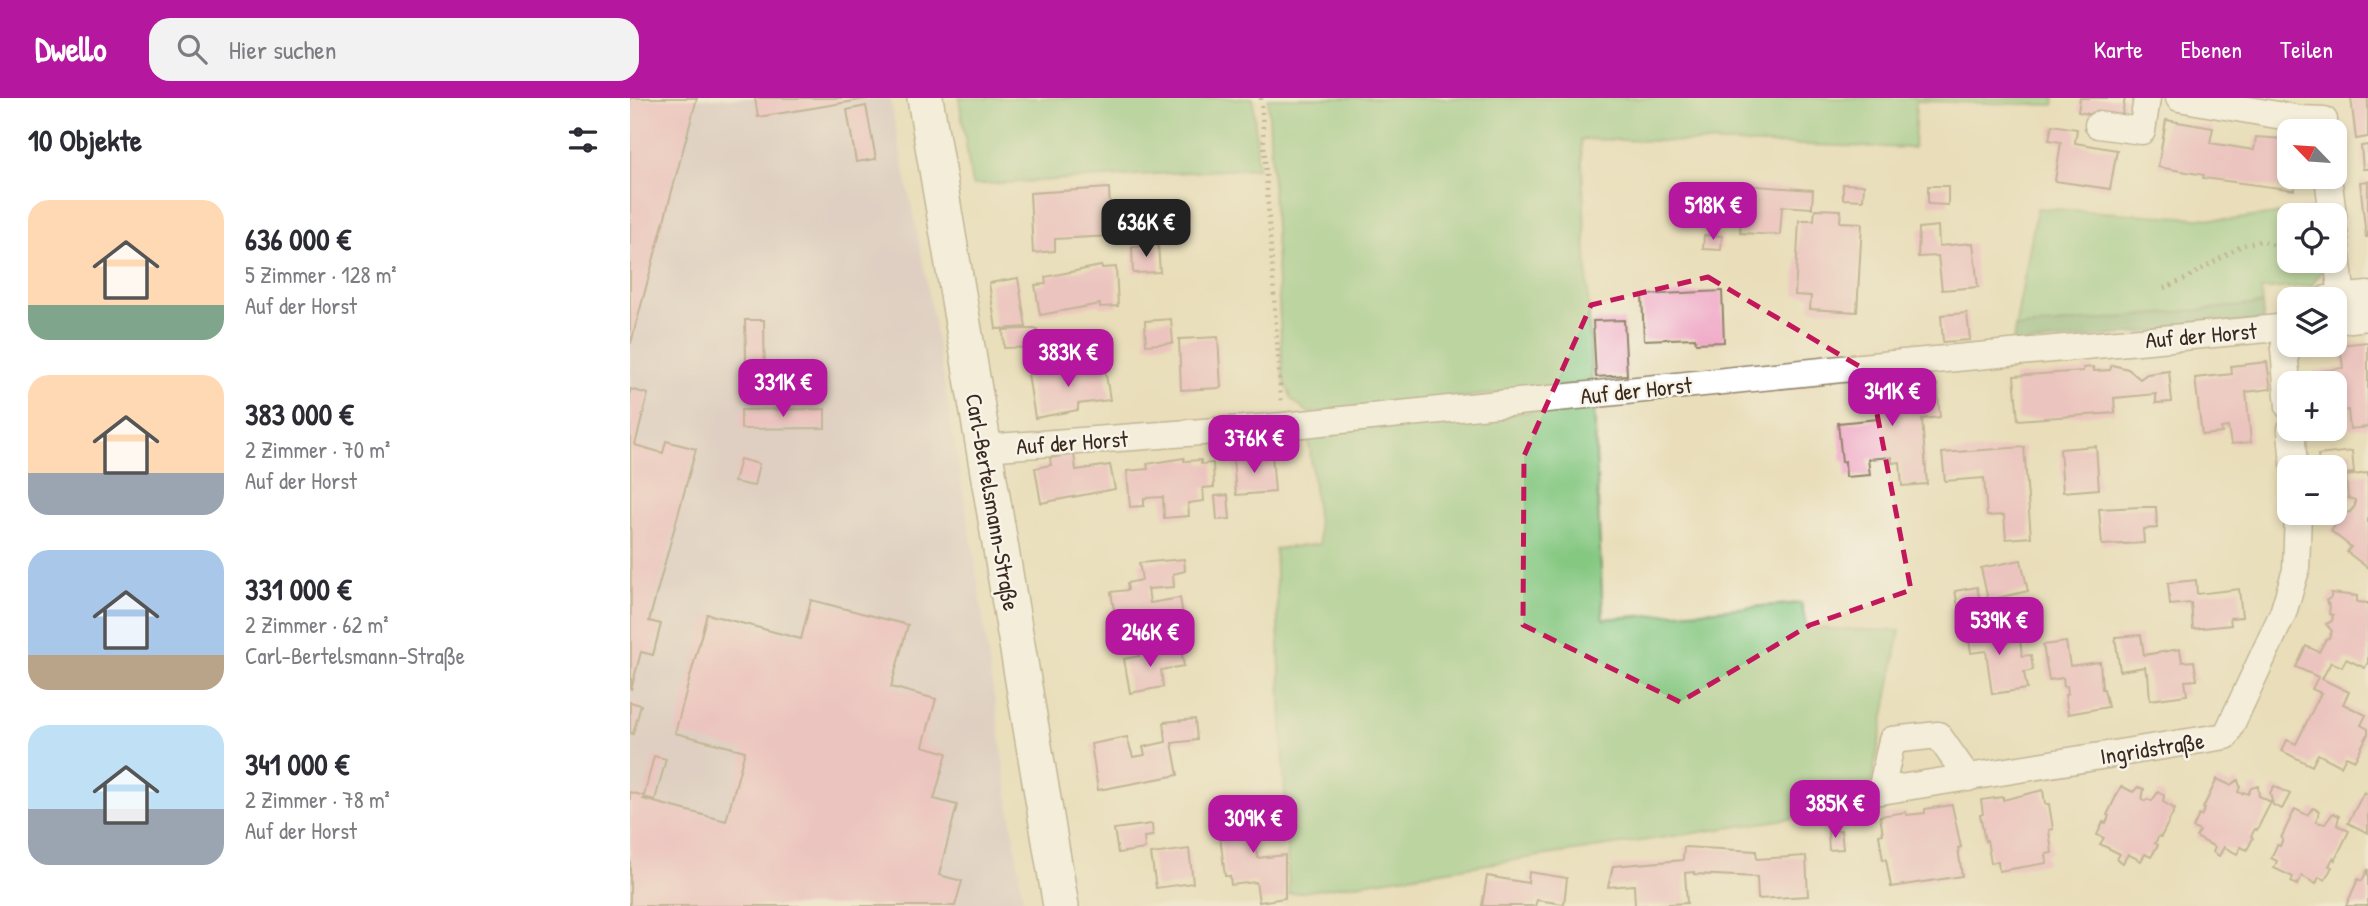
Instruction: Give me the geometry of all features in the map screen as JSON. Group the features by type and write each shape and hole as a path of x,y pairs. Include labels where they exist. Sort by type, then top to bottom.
{"main road":[{"name":"Carl-Bertelsmann-Straße","path":"925,98 1061,906"}],"street":[{"path":"2098,125 2142,131 2147,98"},
{"path":"2179,98 2300,119 2324,116"},
{"path":"2347,305 2368,317"},
{"name":"Auf der Horst","path":"984,448 1283,426 2277,327"},
{"name":"Ingridstraße","path":"1968,778 2226,736 2283,613 2296,570 2298,525"}],"path":[{"path":"1261,98 1283,426"},
{"path":"2164,288 2185,279 2243,245 2261,241 2277,246"}],"highlighted area":[{"path":"1708,277 1869,372 1911,590 1810,625 1680,702 1523,625 1524,456 1591,305"}],"shaded area":[{"path":"630,98 890,98 926,277 974,555 1024,906 630,906"}],"green space":[{"path":"959,98 1253,98 1258,168 972,185"},
{"path":"1268,98 2055,98 2054,105 1916,101 1914,148 1581,139 1592,384 1309,413 1292,400 1283,377"},
{"path":"2037,208 2230,220 2277,214 2277,273 2320,273 2312,285 2261,290 2262,304 2015,328"},
{"path":"2262,304 2264,321 2012,345 2015,328"},
{"path":"1594,405 1603,619 1801,603 1807,628 1900,631 1867,807 1289,894 1275,549 1320,544 1308,433"}],"building":[{"path":"630,98 697,98 631,343 630,343"},
{"path":"755,98 867,98 867,99 758,117"},
{"path":"2080,98 2125,98 2121,120 2078,112"},
{"path":"2351,98 2368,98 2368,137 2356,139"},
{"path":"866,106 876,159 856,162 847,110"},
{"path":"2166,120 2213,128 2210,143 2254,150 2256,137 2277,138 2277,188 2203,178 2204,175 2158,167"},
{"path":"2052,125 2077,129 2075,143 2117,150 2110,189 2055,181 2061,142 2049,140"},
{"path":"2368,145 2368,169 2363,169 2361,146"},
{"path":"2368,181 2368,237 2366,237 2360,182"},
{"path":"1843,184 1864,185 1863,200 1843,199"},
{"path":"1743,185 1813,190 1812,208 1782,206 1780,235 1740,233"},
{"path":"1928,186 1948,186 1948,205 1928,204"},
{"path":"1109,188 1111,236 1055,239 1055,251 1033,253 1030,193"},
{"path":"1815,209 1841,210 1840,222 1862,223 1857,312 1810,309 1811,296 1795,295 1799,220 1814,220"},
{"path":"1938,226 1939,246 1973,243 1978,287 1942,290 1938,256 1918,257 1919,228"},
{"path":"1704,235 1722,236 1721,250 1703,249"},
{"path":"1158,245 1160,272 1133,273 1132,247"},
{"path":"1101,266 1116,267 1118,306 1100,307 1100,304 1040,315 1035,285 1046,284 1045,277"},
{"path":"1018,278 1026,327 996,329 989,283"},
{"path":"1722,291 1724,342 1696,343 1695,338 1644,340 1642,295"},
{"path":"1967,313 1970,340 1943,342 1941,315"},
{"path":"1171,319 1173,343 1146,345 1145,321"},
{"path":"745,320 764,320 765,395 747,396"},
{"path":"1624,320 1627,375 1596,377 1593,321"},
{"path":"1037,329 1038,347 1004,348 1003,330"},
{"path":"1218,337 1221,388 1181,390 1179,339"},
{"path":"2368,342 2368,427 2350,429 2347,371 2320,371 2343,368 2342,357 2347,357 2347,344"},
{"path":"1104,362 1110,400 1078,404 1078,410 1035,418 1028,374 1063,369 1065,380 1068,380 1066,368"},
{"path":"2267,362 2271,389 2246,392 2251,442 2231,444 2228,427 2221,428 2222,433 2202,435 2195,378 2232,374 2231,366"},
{"path":"2112,365 2128,369 2140,379 2147,374 2169,371 2172,402 2156,403 2156,394 2114,398 2115,413 2018,420 2014,376 2083,371 2083,368 2094,367 2094,371 2110,370"},
{"path":"1915,370 1917,386 1937,384 1940,417 1922,419 1927,484 1902,486 1900,462 1892,463 1892,457 1868,459 1870,475 1846,477 1838,423 1878,419 1874,374"},
{"path":"630,389 648,394 635,445 663,453 666,441 696,449 649,621 661,624 653,655 641,652 631,690"},
{"path":"825,409 825,428 741,429 741,410"},
{"path":"2096,446 2099,489 2063,492 2060,449"},
{"path":"2024,447 2031,537 2006,539 2004,515 1987,516 1984,478 1945,481 1942,453"},
{"path":"2352,451 2354,473 2347,474 2347,455 2318,455"},
{"path":"1074,454 1076,470 1110,465 1115,489 1041,503 1035,468 1051,465 1050,458"},
{"path":"1272,455 1275,492 1236,495 1233,458"},
{"path":"1184,458 1184,461 1201,460 1201,464 1213,463 1214,487 1203,488 1204,501 1188,503 1189,516 1164,518 1163,497 1144,498 1144,506 1130,507 1127,471 1148,469 1147,464"},
{"path":"740,459 759,464 754,486 734,482"},
{"path":"2368,473 2368,568 2347,552 2351,547 2331,531 2336,525 2347,525 2347,513 2355,506 2355,500 2348,498 2347,476"},
{"path":"1228,495 1230,519 1217,520 1215,496"},
{"path":"2156,507 2157,528 2143,529 2144,543 2102,545 2099,509"},
{"path":"1184,559 1185,571 1173,574 1174,587 1148,589 1150,603 1180,598 1184,621 1152,626 1151,622 1117,628 1111,592 1128,590 1127,583 1142,580 1139,563"},
{"path":"2021,560 2028,591 1988,600 1981,568"},
{"path":"2196,580 2197,594 2239,589 2242,617 2230,618 2231,625 2193,629 2191,603 2170,605 2168,583"},
{"path":"1977,587 1980,601 1958,606 1955,591"},
{"path":"2331,593 2357,596 2357,602 2368,603 2368,662 2365,668 2346,659 2342,667 2331,662 2322,679 2349,692 2343,704 2366,715 2361,725 2368,729 2368,734 2355,760 2346,756 2341,766 2318,754 2312,766 2282,751 2287,740 2296,744 2321,693 2312,689 2318,677 2296,667 2306,646 2319,652 2329,638 2332,631 2326,624 2332,621 2333,615 2329,614 2330,606 2326,601 2331,597"},
{"path":"811,600 908,625 891,687 936,699 923,746 947,753 934,799 957,805 939,875 962,881 955,906 630,906 630,792 644,796 654,756 666,759 655,800 643,799 726,821 745,751 675,733 707,614 801,639"},
{"path":"1985,613 1989,639 2004,636 2005,642 2020,640 2022,656 2031,655 2033,670 2024,672 2027,689 1992,694 1986,651 1971,653 1966,617"},
{"path":"2141,635 2144,655 2180,649 2182,662 2194,661 2197,680 2185,681 2187,695 2150,700 2145,667 2120,671 2115,637"},
{"path":"2066,642 2070,666 2100,662 2102,689 2108,707 2068,714 2065,695 2068,694 2067,686 2064,687 2063,678 2049,680 2043,645"},
{"path":"1149,648 1150,654 1181,650 1184,666 1161,670 1163,687 1130,693 1124,659 1139,656 1138,650"},
{"path":"630,702 641,705 633,734 630,733"},
{"path":"1195,719 1197,740 1172,743 1178,775 1098,790 1091,744 1127,737 1133,757 1145,755 1143,747 1166,742 1164,722"},
{"path":"2217,779 2230,785 2238,780 2238,792 2242,794 2248,794 2251,788 2258,786 2259,796 2271,802 2257,830 2255,829 2251,836 2253,838 2247,850 2241,847 2237,854 2224,847 2219,856 2213,852 2215,847 2196,837 2200,831 2193,828 2205,809 2203,808"},
{"path":"2121,786 2133,792 2138,787 2144,789 2142,800 2145,801 2152,801 2158,792 2164,795 2163,802 2175,809 2161,837 2159,836 2155,843 2158,845 2151,857 2145,854 2141,861 2128,854 2123,863 2117,859 2120,854 2100,844 2104,838 2097,835 2103,822 2106,823"},
{"path":"2274,786 2290,794 2282,809 2273,805 2270,793"},
{"path":"2043,790 2045,804 2049,804 2053,829 2049,830 2052,853 2046,854 2047,863 1999,871 1998,861 1991,863 1987,840 1985,841 1980,815 1983,814 1981,800 2003,797 2003,800"},
{"path":"2364,792 2368,794 2368,833 2348,823"},
{"path":"1952,805 1961,847 1958,848 1962,876 1891,887 1879,835 1883,834 1880,816 1906,812 1907,815 1925,813 1925,809"},
{"path":"2313,808 2319,811 2316,822 2325,824 2333,813 2339,816 2337,825 2349,831 2335,860 2333,858 2329,866 2332,867 2325,880 2319,877 2316,884 2302,876 2297,885 2291,882 2293,877 2274,868 2277,861 2271,858 2277,845 2280,846 2295,809 2307,815"},
{"path":"1277,813 1280,835 1254,838 1258,858 1285,855 1285,898 1259,902 1256,882 1231,885 1230,876 1225,876 1218,820"},
{"path":"1152,824 1153,836 1144,837 1145,849 1118,853 1114,829"},
{"path":"1841,830 1843,849 1829,850 1828,831"},
{"path":"1684,847 1756,851 1757,859 1806,856 1808,896 1758,899 1757,877 1694,872 1685,873 1687,903 1635,906 1634,885 1608,887 1613,866 1683,860"},
{"path":"1189,849 1193,883 1156,888 1151,854"},
{"path":"2368,869 2368,906 2346,906 2358,879 2362,881"},
{"path":"1529,872 1567,878 1564,904 1537,900 1535,906 1482,906 1487,876 1528,883"}]}
